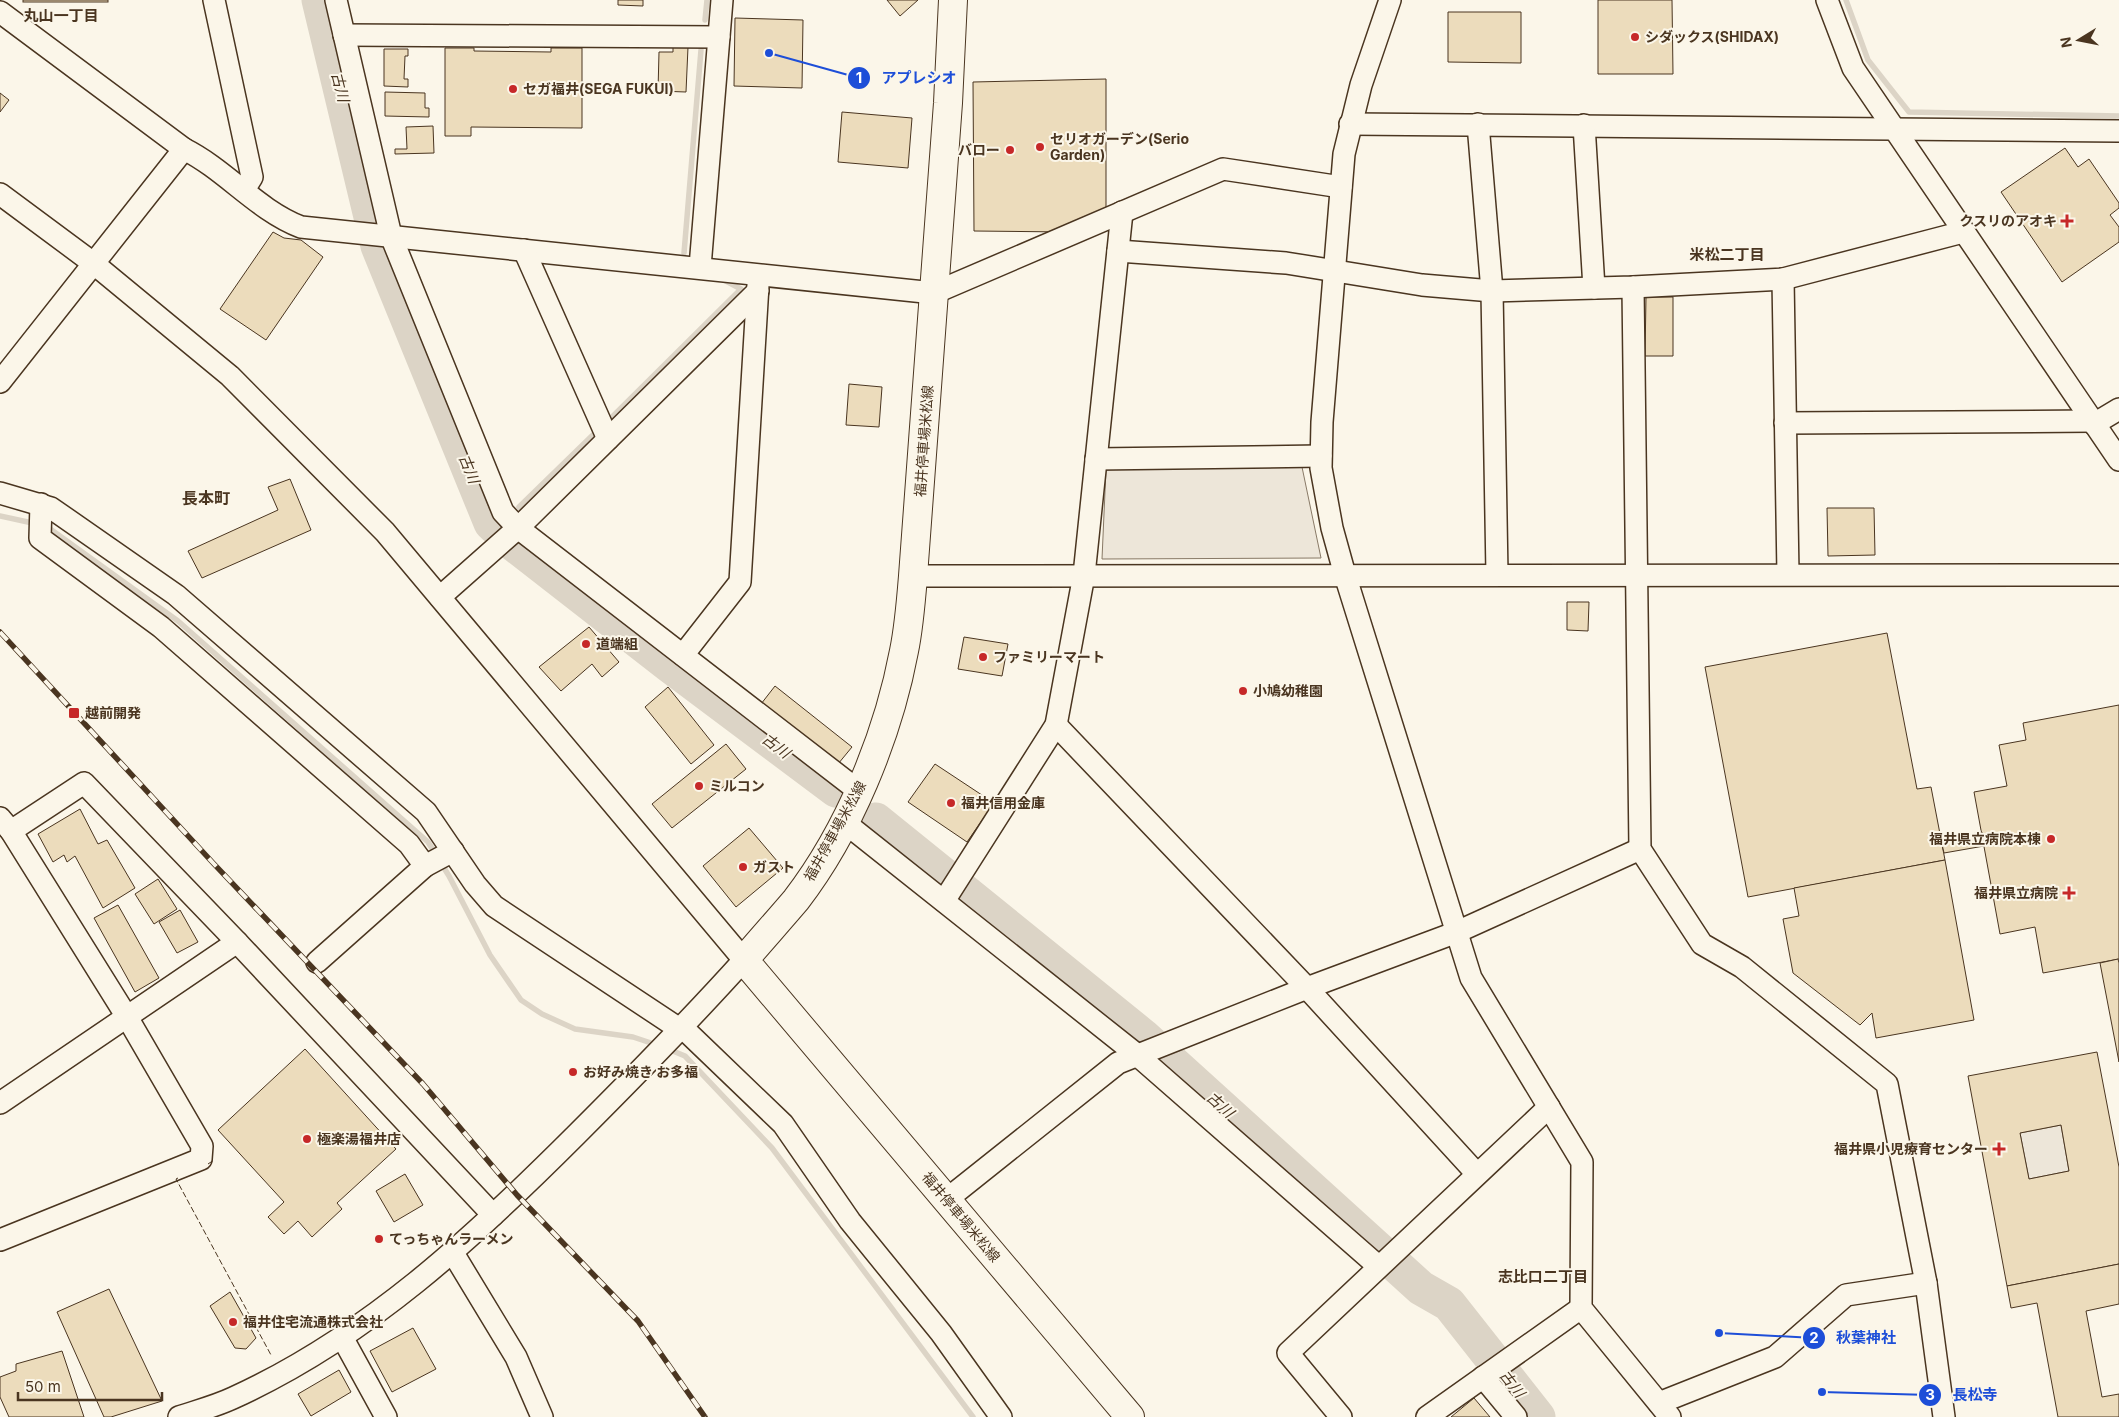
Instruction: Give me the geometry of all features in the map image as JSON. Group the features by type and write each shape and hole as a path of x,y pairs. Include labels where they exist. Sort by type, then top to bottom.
{"main road":[{"name":"福井停車場米松線","path":"953,0 934,293 913,576 905,649 880,741 860,792 844,822 796,899 744,960 1130,1417"}],"street":[{"path":"214,0 252,178 244,190"},
{"path":"336,0 391,236 503,512 518,528 860,792"},
{"path":"700,267 722,0"},
{"path":"1390,0 1361,84 1344,154 1322,422 1321,468 1332,528 1345,575 1471,978 1582,1162 1581,1308 1664,1410 1775,1357 1846,1295 1926,1282"},
{"path":"1827,0 1853,68 2119,460"},
{"path":"0,12 184,149 204,160 282,219 301,227 700,267 758,282 934,293 1223,169 1341,187"},
{"path":"344,35 719,37"},
{"path":"1350,124 2119,131"},
{"path":"1478,124 1492,291 1497,574"},
{"path":"1584,126 1594,288"},
{"path":"0,382 184,149"},
{"path":"0,194 93,263 230,376 386,532 744,960 682,1029 516,1195 453,1253 400,1298 312,1356 232,1398 179,1417"},
{"path":"944,901 1056,724 1084,576 1122,212"},
{"path":"1118,251 1286,263 1422,285 1492,291 1633,287 1783,279 1964,232"},
{"path":"524,250 608,439"},
{"path":"1783,279 1788,574"},
{"path":"440,597 518,528 608,439 758,282"},
{"path":"683,655 740,582 758,282"},
{"path":"1633,287 1640,849 1702,944 1742,966 1887,1084 1926,1282 1944,1417"},
{"path":"1785,423 2093,423 2119,409"},
{"path":"1096,460 1322,456"},
{"path":"0,493 51,508 176,595 426,812 475,884 494,906 682,1029 783,1124 850,1221 941,1332 1001,1417"},
{"path":"41,504 40,538 161,628 409,844 425,866"},
{"path":"913,576 1497,574 2119,575"},
{"path":"1056,724 1307,988 1477,1174"},
{"path":"0,1240 200,1159 202,1146 127,1017 6,831 84,783 237,942 493,1215"},
{"path":"844,822 1136,1054 1378,1266"},
{"path":"946,1200 1118,1063 1136,1054 1457,932 1640,849"},
{"path":"317,962 425,866 453,851"},
{"path":"0,1103 237,942"},
{"path":"1341,1417 1288,1353 1378,1266 1549,1107"},
{"path":"453,1253 516,1358 542,1417"},
{"path":"1427,1417 1581,1308"},
{"path":"342,1338 386,1417"},
{"path":"1483,1377 1516,1417"}],"shaded area":[{"path":"1302,467 1321,558 1102,559 1106,469"},
{"path":"2061,1125 2069,1171 2029,1179 2020,1133"}],"building":[{"path":"23,0 108,0 108,2 23,2"},
{"path":"618,0 643,0 643,6 618,5"},
{"path":"887,0 918,0 900,16"},
{"name":"シダックス(SHIDAX)","path":"1598,0 1672,0 1673,74 1598,74"},
{"path":"1448,12 1521,12 1521,63 1448,62"},
{"path":"735,18 803,20 802,88 734,86"},
{"path":"673,47 688,47 686,92 658,91 659,52 673,52"},
{"name":"セガ福井(SEGA FUKUI)","path":"445,48 474,48 474,51 551,52 551,48 582,48 582,128 471,127 471,136 445,136"},
{"path":"384,49 408,49 408,56 405,56 404,79 408,79 408,87 384,86"},
{"name":"セリオガーデン(Serio Garden)","path":"1106,79 1106,211 1067,232 974,231 973,82"},
{"path":"385,92 425,93 425,108 429,108 429,117 385,116"},
{"path":"0,93 9,100 0,112"},
{"path":"842,112 912,118 908,168 838,162"},
{"path":"433,126 434,153 395,154 395,149 407,149 406,127"},
{"name":"クスリのアオキ","path":"2065,148 2078,167 2089,159 2119,203 2119,208 2110,215 2119,227 2119,242 2062,282 2001,192"},
{"path":"273,232 284,238 301,240 323,257 266,340 220,309"},
{"path":"1646,297 1673,297 1673,356 1645,356"},
{"path":"849,384 882,387 879,427 846,425"},
{"path":"290,479 311,530 202,578 188,551 278,510 268,487"},
{"path":"1827,508 1874,508 1875,555 1828,556"},
{"path":"1567,602 1589,602 1588,631 1567,630"},
{"name":"道端組","path":"589,627 619,662 602,677 592,664 561,691 539,667"},
{"path":"1887,633 1917,789 1931,787 1945,860 1748,897 1705,667"},
{"name":"ファミリーマート","path":"964,637 1008,644 1002,676 958,669"},
{"path":"775,686 852,747 838,764 761,704"},
{"path":"668,687 714,745 691,764 645,707"},
{"name":"福井県立病院本棟","path":"2119,705 2119,959 2043,973 2035,927 2000,934 1974,792 2007,786 1999,745 2026,740 2023,723"},
{"name":"ミルコン","path":"726,744 746,769 672,828 652,804"},
{"name":"福井信用金庫","path":"935,764 994,803 967,842 908,802"},
{"path":"80,809 98,844 107,840 135,888 103,908 75,856 67,862 64,855 53,862 38,834"},
{"name":"ガスト","path":"749,828 783,868 736,907 703,866"},
{"path":"1982,832 1984,846 1944,853 1941,840"},
{"path":"1945,860 1974,1020 1876,1038 1872,1013 1860,1025 1793,973 1783,919 1799,916 1794,888"},
{"path":"158,879 177,909 154,924 135,894"},
{"path":"118,905 159,978 135,992 94,918"},
{"path":"180,910 198,942 177,953 159,922"},
{"path":"2118,959 2119,963 2119,1062 2100,963"},
{"name":"極楽湯福井店","path":"305,1049 396,1149 337,1203 342,1209 312,1237 298,1221 284,1234 268,1217 284,1202 218,1130"},
{"path":"2097,1052 2119,1167 2119,1264 2007,1286 1968,1076","holes":["2061,1125 2069,1171 2029,1179 2020,1133"]},
{"path":"405,1174 423,1205 394,1222 376,1191"},
{"path":"2119,1264 2119,1304 2086,1311 2102,1397 2119,1394 2119,1417 2058,1417 2037,1303 2011,1308 2007,1286"},
{"path":"109,1289 162,1401 111,1417 104,1417 57,1312"},
{"name":"福井住宅流通株式会社","path":"230,1292 256,1338 246,1349 235,1348 210,1306"},
{"path":"413,1328 436,1369 392,1392 370,1351"},
{"path":"62,1351 84,1417 9,1417 0,1397 0,1377 16,1371 16,1364"},
{"path":"339,1370 351,1392 311,1416 298,1394"},
{"path":"1474,1398 1490,1417 1451,1417"}],"waterway":[{"name":"古川","path":"319,0 378,246 491,523 511,542 669,665 836,790"},
{"path":"705,20 707,0"},
{"path":"1846,0 1868,60 1909,112 2119,116"},
{"path":"684,253 701,50"},
{"path":"605,424 741,289 724,280"},
{"path":"519,507 598,430"},
{"path":"0,516 37,524"},
{"path":"46,526 178,621 428,842 449,876 490,955 521,1000 542,1014 575,1029 633,1037 657,1045"},
{"name":"古川","path":"876,820 1143,1036 1421,1288 1449,1304 1538,1417"},
{"path":"668,1049 685,1056 772,1148 973,1417"}],"railway":[{"path":"0,632 214,864 423,1084 517,1195 638,1321 705,1417"}],"fence":[{"path":"208,1164 214,1160"},
{"path":"178,1178 176,1179 271,1355"}],"place":[{"name":"シダックス(SHIDAX)","path":"1635,37"},
{"name":"アプレシオ","path":"769,53"},
{"name":"セガ福井(SEGA FUKUI)","path":"513,89"},
{"name":"セリオガーデン(Serio Garden)","path":"1040,147"},
{"name":"バロー","path":"1010,150"},
{"name":"クスリのアオキ","path":"2067,221"},
{"name":"道端組","path":"586,644"},
{"name":"ファミリーマート","path":"983,657"},
{"name":"小鳩幼稚園","path":"1243,691"},
{"name":"越前開発","path":"74,713"},
{"name":"ミルコン","path":"699,786"},
{"name":"福井信用金庫","path":"951,803"},
{"name":"福井県立病院本棟","path":"2051,839"},
{"name":"ガスト","path":"743,867"},
{"name":"福井県立病院","path":"2069,893"},
{"name":"お好み焼き お多福","path":"573,1072"},
{"name":"極楽湯福井店","path":"307,1139"},
{"name":"福井県小児療育センター","path":"1999,1149"},
{"name":"てっちゃんラーメン","path":"379,1239"},
{"name":"福井住宅流通株式会社","path":"233,1322"},
{"name":"秋葉神社","path":"1719,1333"},
{"name":"長松寺","path":"1822,1392"}],"district":[{"name":"丸山一丁目","path":"61,16"},
{"name":"米松二丁目","path":"1727,255"},
{"name":"長本町","path":"206,498"},
{"name":"志比口二丁目","path":"1543,1277"}]}
